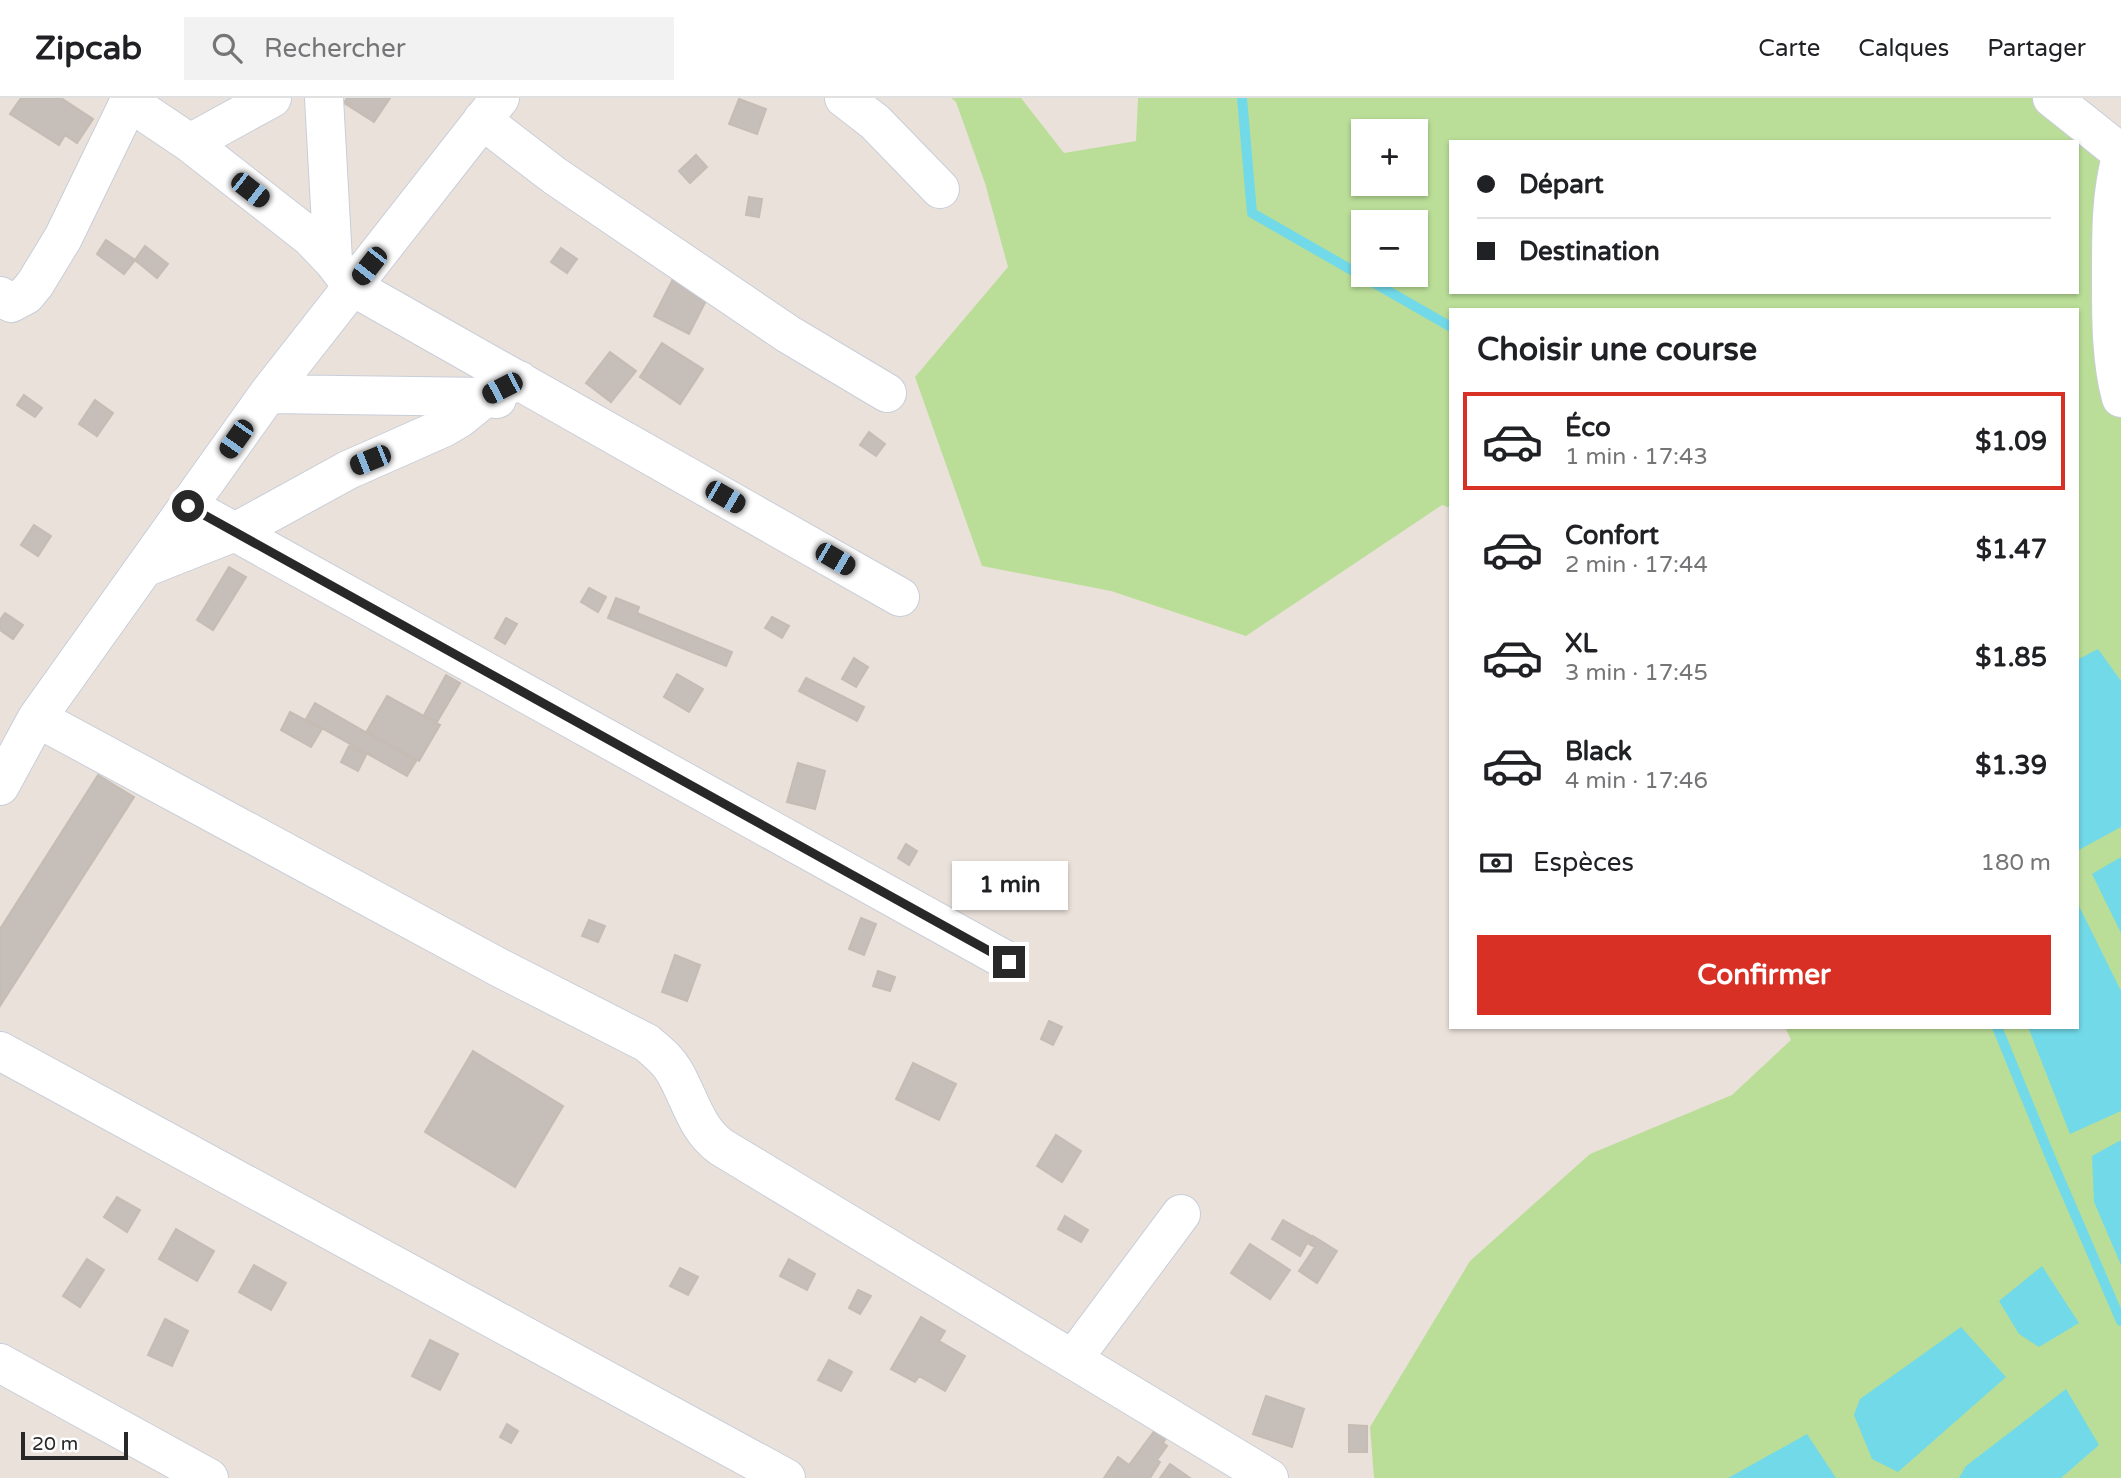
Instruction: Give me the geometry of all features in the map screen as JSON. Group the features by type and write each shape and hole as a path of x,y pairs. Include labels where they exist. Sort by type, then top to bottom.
{"street":[{"path":"190,143 272,98"},
{"path":"324,98 343,274"},
{"path":"844,98 875,122 940,189"},
{"path":"2052,98 2121,155 2115,177 2111,313 2121,398"},
{"path":"0,296 11,303 26,295 35,284 63,237 129,100 190,143 310,237 343,274 519,380 900,597"},
{"path":"1,783 37,718 268,394 343,274 491,109 555,176 788,334 887,393"},
{"path":"144,568 235,532 348,470 443,428 486,397 519,380"},
{"path":"268,394 486,397 592,421"},
{"path":"188,506 1009,962"},
{"path":"37,718 488,961 647,1043 664,1057 675,1072 703,1130 711,1139 1267,1477"},
{"path":"0,1051 786,1478"},
{"path":"1073,1359 1181,1214"},
{"path":"0,1363 209,1478"}],"green space":[{"path":"951,98 1021,98 1064,153 1136,141 1138,98 2036,98 2121,164 2121,1478 1374,1478 1370,1427 1470,1261 1590,1154 1732,1095 1791,1040 1786,1029 2079,1029 2079,308 1449,308 1449,507 1442,505 1246,636 1111,591 982,566 915,377 1008,267 985,183 956,102"}],"water":[{"path":"2098,649 2121,681 2121,827 2079,850 2079,659"},
{"path":"2121,857 2121,933 2092,874"},
{"path":"2079,906 2121,991 2121,1111 2070,1134 2029,1029 2079,1029"},
{"path":"2121,1140 2121,1265 2094,1202 2092,1156"},
{"path":"2042,1266 2079,1323 2039,1347 2019,1334 1999,1301"},
{"path":"1961,1327 2006,1377 1898,1472 1872,1459 1854,1415 1860,1399"},
{"path":"2066,1389 2099,1445 2061,1478 1959,1478 1966,1466"},
{"path":"1807,1434 1836,1478 1728,1478"}],"building":[{"path":"21,98 61,98 93,119 77,143 65,135 59,145 10,114"},
{"path":"347,98 390,98 374,122 344,103"},
{"path":"739,99 766,109 757,134 729,124"},
{"path":"696,155 707,167 690,183 679,171"},
{"path":"749,197 762,199 759,217 746,215"},
{"path":"106,240 135,260 124,274 97,254"},
{"path":"145,246 168,264 157,278 135,260"},
{"path":"561,248 577,259 567,273 551,262"},
{"path":"674,277 709,295 689,334 654,316"},
{"path":"662,343 703,369 680,404 640,377"},
{"path":"610,352 636,371 611,402 586,383"},
{"path":"24,395 42,408 35,417 17,405"},
{"path":"95,400 113,413 97,436 79,424"},
{"path":"869,432 885,444 876,456 860,445"},
{"path":"34,525 51,536 38,556 21,545"},
{"path":"229,567 246,577 213,630 197,620"},
{"path":"589,588 606,597 598,612 581,602"},
{"path":"616,598 639,607 637,613 732,652 726,666 608,618"},
{"path":"5,613 23,625 13,639 0,630 0,620"},
{"path":"772,617 789,626 782,638 765,628"},
{"path":"506,618 517,624 505,644 495,638"},
{"path":"854,658 868,667 856,687 842,679"},
{"path":"677,674 703,689 689,712 664,697"},
{"path":"446,675 460,683 437,722 424,715"},
{"path":"806,678 864,707 857,721 799,691"},
{"path":"387,696 440,725 419,761 367,731"},
{"path":"315,703 416,761 407,776 306,719"},
{"path":"290,712 322,729 311,747 281,730"},
{"path":"349,746 366,755 358,771 341,762"},
{"path":"798,763 825,771 815,809 787,802"},
{"path":"98,775 134,797 0,1006 0,929"},
{"path":"906,844 917,851 909,865 898,858"},
{"path":"861,918 876,924 864,955 849,949"},
{"path":"589,920 605,926 598,942 582,936"},
{"path":"675,955 700,965 687,1001 662,992"},
{"path":"878,971 895,977 890,991 873,986"},
{"path":"1049,1021 1062,1027 1053,1045 1041,1039"},
{"path":"473,1051 563,1106 515,1187 425,1132"},
{"path":"913,1063 956,1084 939,1120 896,1099"},
{"path":"1056,1135 1081,1151 1062,1182 1037,1166"},
{"path":"117,1197 140,1210 127,1232 104,1217"},
{"path":"1065,1216 1088,1230 1081,1242 1058,1229"},
{"path":"1283,1220 1311,1236 1300,1256 1272,1239"},
{"path":"176,1229 214,1251 197,1281 159,1259"},
{"path":"1313,1236 1337,1251 1317,1283 1299,1271 1315,1247 1309,1244"},
{"path":"1250,1244 1290,1270 1270,1299 1231,1273"},
{"path":"87,1259 104,1270 80,1307 63,1296"},
{"path":"789,1259 815,1274 807,1290 780,1276"},
{"path":"254,1265 286,1283 271,1310 239,1292"},
{"path":"680,1268 698,1277 688,1295 670,1286"},
{"path":"858,1290 871,1296 860,1314 849,1308"},
{"path":"921,1317 945,1331 939,1341 965,1356 945,1391 919,1376 915,1382 891,1369"},
{"path":"165,1319 188,1331 172,1366 148,1355"},
{"path":"430,1340 458,1354 440,1390 412,1376"},
{"path":"829,1360 852,1372 841,1391 818,1380"},
{"path":"1266,1396 1304,1409 1292,1447 1253,1434"},
{"path":"507,1424 518,1431 511,1443 500,1437"},
{"path":"1349,1425 1367,1426 1367,1452 1349,1452"},
{"path":"1158,1426 1169,1433 1163,1443 1167,1446 1157,1460 1160,1462 1150,1478 1104,1478 1118,1457 1129,1465"},
{"path":"1170,1464 1190,1478 1160,1478"}],"waterway":[{"path":"1242,98 1252,213 1449,326"},
{"path":"1998,1029 2121,1321"}],"route":[{"path":"188,506 1009,962"}]}
